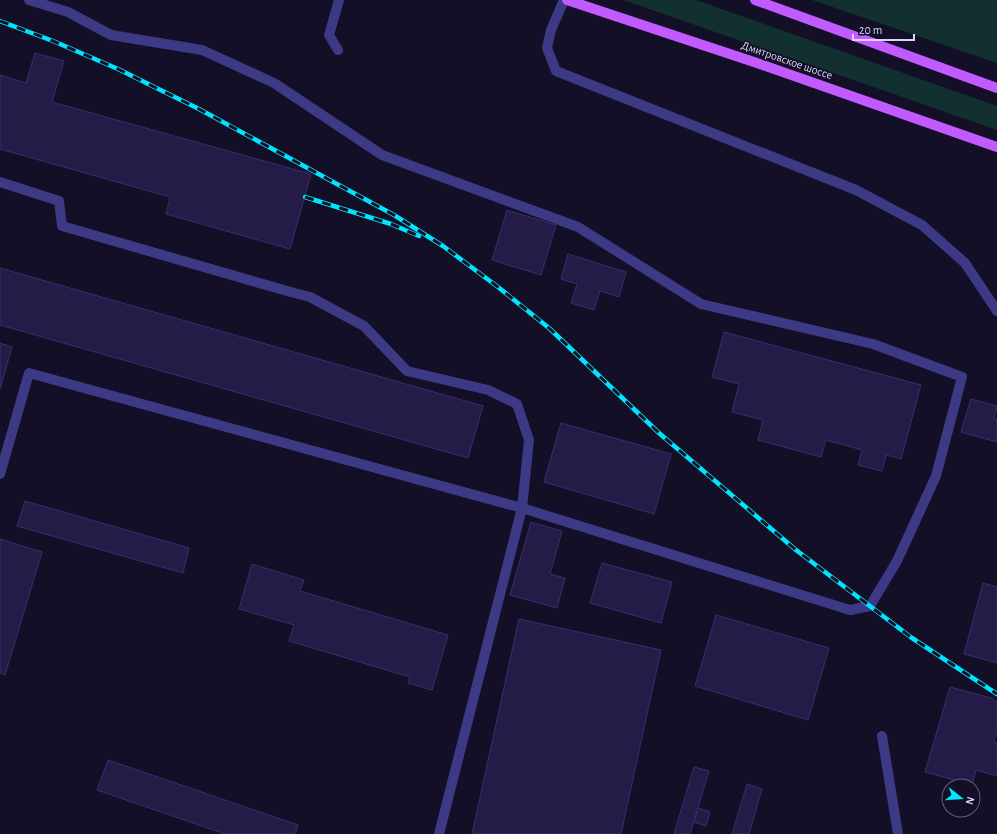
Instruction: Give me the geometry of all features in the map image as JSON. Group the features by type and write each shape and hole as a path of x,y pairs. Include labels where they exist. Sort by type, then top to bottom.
{"main road":[{"name":"Дмитровское шоссе","path":"567,0 754,62 997,148"},
{"path":"755,0 997,88"}],"lane":[{"path":"0,474 29,372 522,508 850,610 870,606 897,560 936,476 962,377 873,344 701,304 578,227 382,155 274,83 253,73 202,50 111,35 68,12 29,0"},
{"path":"338,50 329,35 339,0"},
{"path":"564,0 551,30 547,48 556,71 856,190 922,225 965,263 997,311"},
{"path":"0,182 59,201 62,226 310,297 364,326 406,371 488,390 517,404 529,440 522,508 440,834"},
{"path":"882,736 898,834"}],"green space":[{"path":"623,0 696,0 997,106 997,130"},
{"path":"812,0 997,0 997,63"}],"building":[{"path":"35,53 64,61 52,102 311,174 290,249 166,214 170,197 0,149 0,75 26,83"},
{"path":"507,210 556,225 541,275 492,260"},
{"path":"568,254 626,272 619,297 600,291 594,310 571,303 577,284 561,279"},
{"path":"0,268 483,406 468,458 0,325"},
{"path":"724,332 921,385 901,459 886,455 882,471 858,465 862,450 826,440 821,457 758,440 763,420 732,412 739,384 712,377"},
{"path":"0,343 12,347 0,389"},
{"path":"971,399 997,406 994,419 997,419 997,442 961,432"},
{"path":"561,423 671,454 654,514 544,482"},
{"path":"25,501 189,548 183,573 17,526"},
{"path":"531,522 562,531 550,574 565,578 557,608 510,595"},
{"path":"0,539 42,552 5,675 0,673"},
{"path":"602,563 672,582 661,623 590,603"},
{"path":"252,564 304,580 300,591 448,635 432,690 408,683 410,677 289,641 294,625 239,609"},
{"path":"983,583 997,587 997,663 964,654"},
{"path":"716,615 829,648 808,720 695,686"},
{"path":"519,619 661,650 621,834 472,834"},
{"path":"950,687 991,698 997,702 997,730 994,742 997,743 997,776 976,770 974,778 947,778 925,772"},
{"path":"108,760 298,825 295,834 225,834 97,790"},
{"path":"694,767 709,771 690,834 674,834"},
{"path":"747,784 762,789 749,834 732,834"},
{"path":"698,808 710,812 706,826 694,822"}],"railway":[{"path":"0,21 53,41 118,69 199,109 394,215 443,246 498,287 549,328 659,433 796,550 912,638 997,694"},
{"path":"305,197 391,224 419,236"}]}
